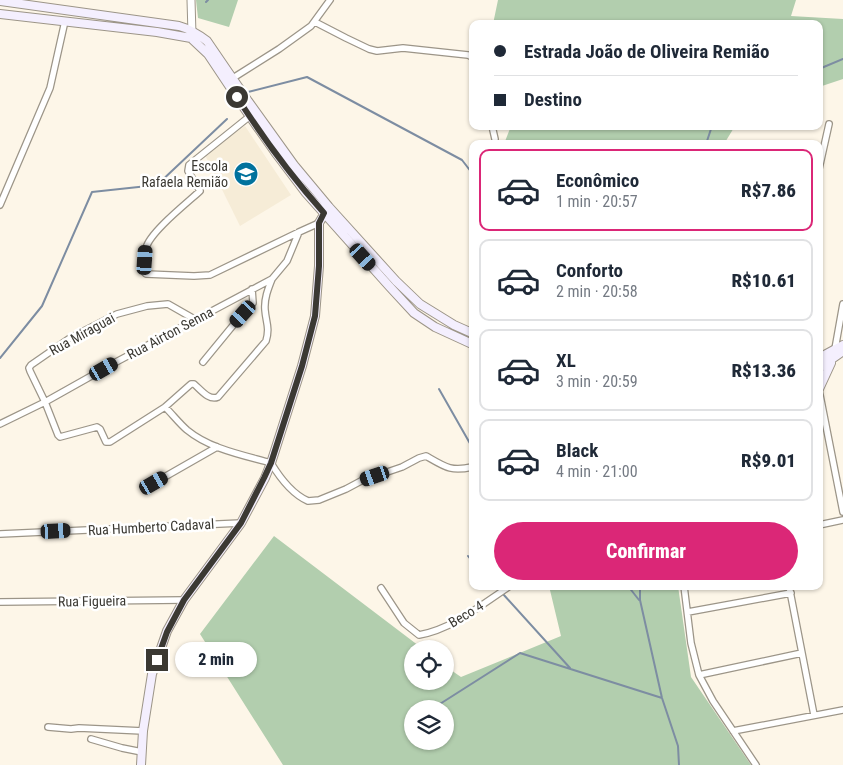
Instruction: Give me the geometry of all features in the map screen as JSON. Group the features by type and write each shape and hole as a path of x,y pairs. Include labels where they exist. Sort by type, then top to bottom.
{"main road":[{"path":"0,1 179,26 207,41 233,78 250,116 306,193 326,210 420,304 454,325 469,332"},
{"path":"0,14 178,35 192,34"},
{"path":"192,34 294,165 326,210 414,313 435,327 469,343"},
{"path":"141,765 143,731 152,674 167,632 184,600 241,523 271,463 302,366 315,316 319,266 319,223 326,210"},
{"path":"823,365 843,345"},
{"path":"823,356 839,350"},
{"path":"823,366 843,356"},
{"path":"823,380 830,362"}],"street":[{"path":"191,0 192,34"},
{"path":"233,78 311,26 330,0"},
{"path":"0,205 50,88 65,21"},
{"path":"315,22 369,49 377,51 403,48 469,56"},
{"path":"250,116 189,164 188,171 200,191 174,214 152,238 146,247 144,272 146,274 210,275 319,223"},
{"path":"823,151 829,124"},
{"path":"493,130 495,139"},
{"name":"Rua Airton Senna","path":"0,424 45,402 222,304 272,279 287,261 299,232"},
{"path":"45,402 60,437 97,427 108,443 165,407 191,384 194,384 210,398 218,397 266,341 269,331 265,298 272,279"},
{"path":"203,362 251,306 253,302 252,289"},
{"name":"Rua Miraguai","path":"45,402 29,368 30,365 70,338 117,314 147,306 168,304 196,320"},
{"path":"839,350 843,304"},
{"path":"165,407 187,430 202,440 217,447 271,463 294,493 308,501 319,500 361,481 402,467 426,456 452,469 463,470 469,468"},
{"path":"823,409 843,512"},
{"path":"154,483 217,447"},
{"path":"823,524 843,520"},
{"name":"Rua Humberto Cadaval","path":"0,534 241,523"},
{"name":"Beco 4","path":"381,588 404,623 419,635 458,621 504,590"},
{"path":"685,590 692,643 699,675 713,701 756,765"},
{"path":"790,590 814,715"},
{"path":"688,612 791,593"},
{"name":"Rua Figueira","path":"0,602 184,600"},
{"path":"699,675 802,653"},
{"path":"733,731 843,710"},
{"path":"48,727 143,731"},
{"path":"91,739 142,752"}],"shaded area":[{"name":"Escola Rafaela Remião","path":"245,126 291,195 240,226 204,153"}],"green space":[{"path":"196,0 238,0 229,27 198,18"},
{"path":"498,0 796,0 791,16 843,19 843,79 823,86 823,20 494,20"},
{"path":"509,130 733,130 726,140 506,140"},
{"path":"274,536 411,640 404,640 404,690 454,690 454,672 461,677 561,636 550,590 679,590 691,677 751,765 283,765 200,634"}],"waterway":[{"path":"823,67 843,59"},
{"path":"248,92 307,77 462,160 469,169"},
{"path":"0,358 42,306 92,192 157,185 227,119"},
{"path":"707,140 711,130"},
{"path":"439,389 469,442"},
{"path":"631,590 639,600"},
{"path":"640,590 640,600 662,698 678,746 679,765"},
{"path":"503,594 570,668"},
{"path":"446,700 520,653 662,698"}],"place":[{"name":"Escola Rafaela Remião","path":"246,174"}],"route":[{"path":"157,660 167,632 184,600 241,523 271,463 302,366 315,316 319,266 319,223 324,213 306,193 275,152 237,97"}]}
